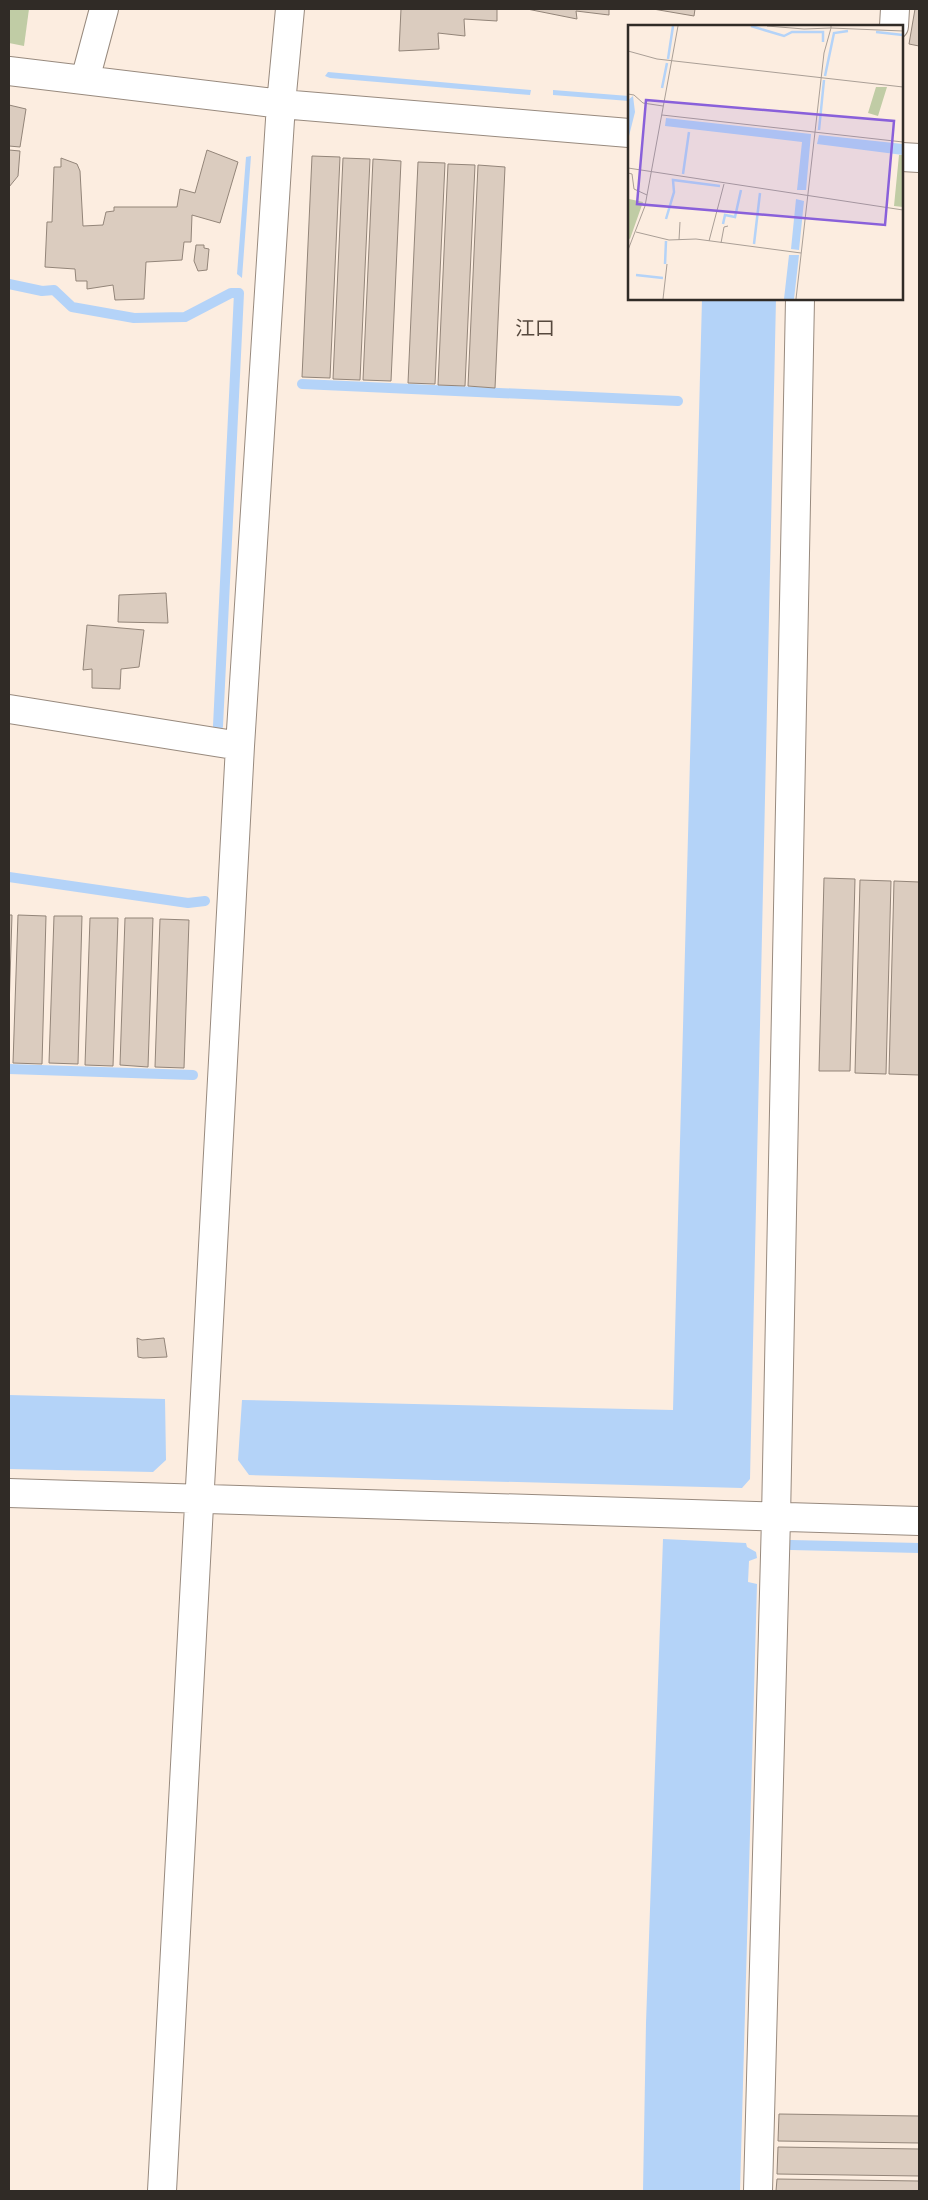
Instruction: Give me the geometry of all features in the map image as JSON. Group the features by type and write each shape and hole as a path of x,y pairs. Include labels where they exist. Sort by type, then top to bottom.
{"street":[{"path":"85,80 104,9"},
{"path":"162,2191 240,746 281,104 290,9"},
{"path":"894,25 895,9"},
{"path":"9,71 281,104 628,133"},
{"path":"903,157 919,158"},
{"path":"758,2191 776,1518 800,300"},
{"path":"9,709 240,746"},
{"path":"9,1493 919,1521"}],"green space":[{"path":"9,9 29,9 24,46 9,43"}],"water":[{"path":"328,72 531,90 530,95 330,78 325,76"},
{"path":"553,90 628,96 628,101 553,95"},
{"path":"251,156 242,278 237,274 246,157"},
{"path":"702,300 776,300 750,1479 742,1488 249,1475 238,1460 242,1400 673,1410"},
{"path":"9,1395 165,1399 166,1460 153,1472 9,1469"},
{"path":"663,1539 746,1543 747,1547 756,1552 757,1558 749,1561 748,1582 757,1584 740,2191 643,2191 646,2023"}],"building":[{"path":"401,9 497,9 497,21 464,19 465,36 438,33 439,49 399,51"},
{"path":"527,9 609,9 609,15 576,11 577,19"},
{"path":"653,9 695,9 694,16"},
{"path":"915,9 919,9 919,46 909,44"},
{"path":"9,105 26,109 20,147 9,146"},
{"path":"9,150 20,151 18,176 9,187"},
{"path":"207,150 238,162 220,223 192,215 191,242 184,242 182,260 146,262 144,299 115,300 113,285 87,289 87,281 76,281 75,269 45,267 47,222 52,222 54,167 61,167 61,158 77,164 80,171 83,226 103,225 106,212 114,211 114,207 177,207 180,189 195,193"},
{"path":"312,156 340,157 330,378 302,377"},
{"path":"343,158 370,159 360,380 333,379"},
{"path":"373,159 401,161 391,381 363,380"},
{"path":"418,162 445,163 435,384 408,383"},
{"path":"448,164 475,165 465,386 438,385"},
{"path":"478,165 505,167 495,388 468,386"},
{"path":"196,245 204,245 204,248 209,249 207,270 198,271 194,261"},
{"path":"166,593 168,623 118,622 119,595"},
{"path":"87,625 144,630 139,667 121,669 120,689 92,688 92,669 83,670"},
{"path":"824,878 855,879 850,1071 819,1071"},
{"path":"860,880 891,881 886,1074 855,1073"},
{"path":"894,881 919,882 919,1075 889,1074"},
{"path":"9,915 12,915 9,1010"},
{"path":"18,915 46,916 42,1064 13,1063"},
{"path":"54,916 82,916 78,1064 49,1063"},
{"path":"90,918 118,918 113,1066 85,1065"},
{"path":"125,918 153,918 148,1067 120,1065"},
{"path":"160,919 189,920 184,1068 155,1067"},
{"path":"137,1338 142,1340 164,1338 167,1357 138,1357"},
{"path":"779,2114 919,2116 919,2143 778,2141"},
{"path":"778,2147 919,2149 919,2176 777,2174"},
{"path":"777,2179 919,2181 919,2191 776,2191"}],"waterway":[{"path":"9,284 42,291 54,290 72,307 134,318 185,317 231,293 239,293 218,726"},
{"path":"302,384 678,401"},
{"path":"9,877 188,903 205,901"},
{"path":"9,1069 193,1075"},
{"path":"791,1545 919,1548"}],"district":[{"name":"江口","path":"535,328"}]}
